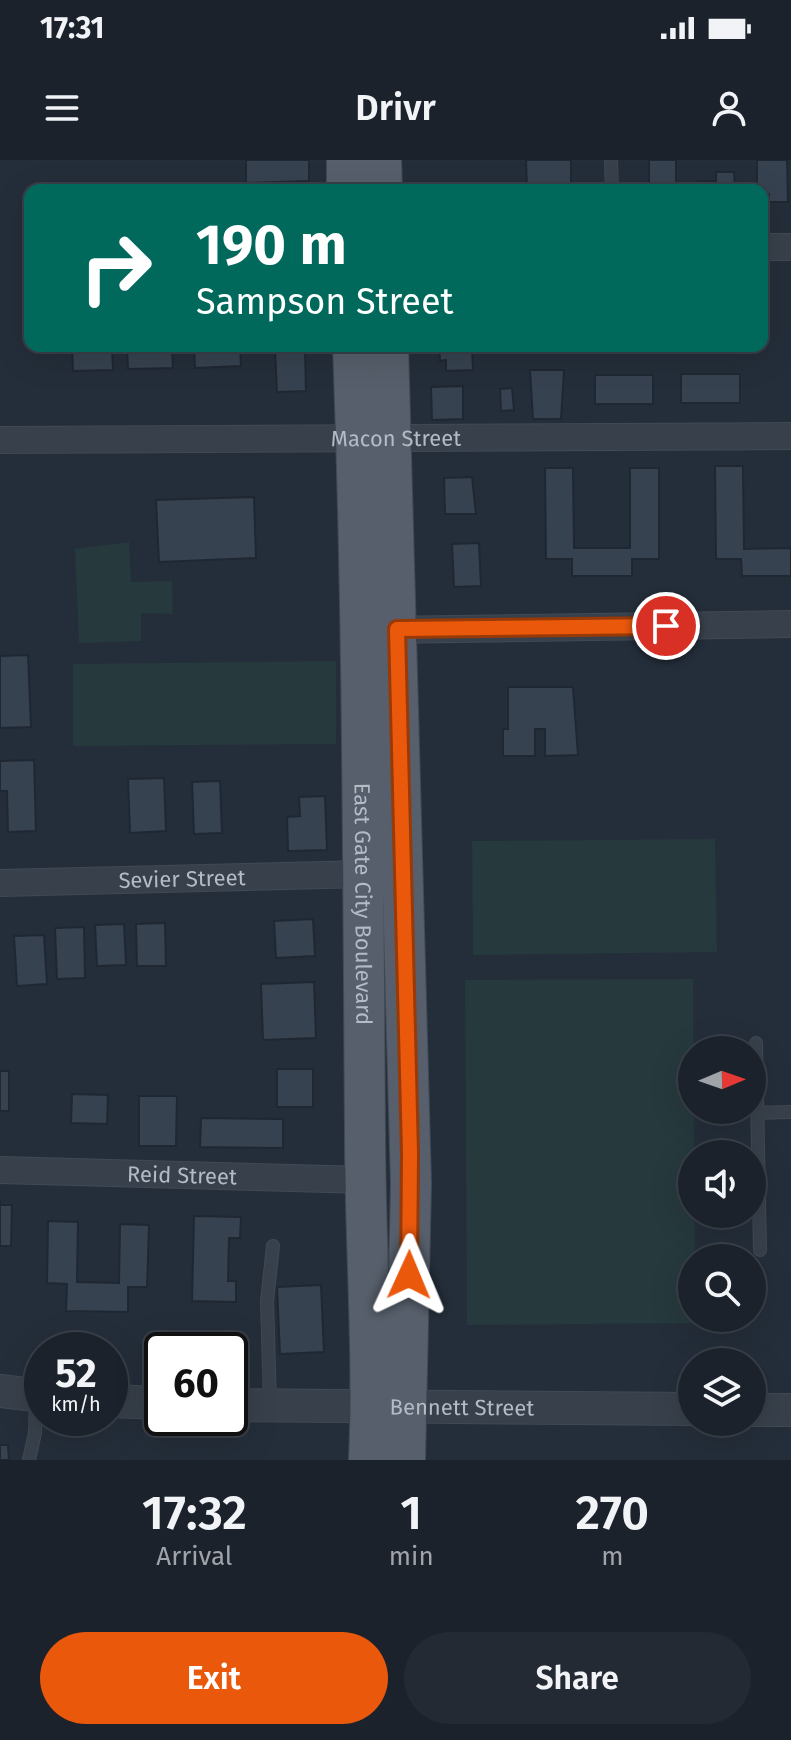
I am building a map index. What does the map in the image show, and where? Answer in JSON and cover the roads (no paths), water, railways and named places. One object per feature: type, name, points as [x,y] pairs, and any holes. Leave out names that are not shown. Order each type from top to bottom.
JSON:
[{"type":"main road","points":[[347,160],[347,184]]},
{"type":"main road","points":[[381,160],[382,184]]},
{"type":"main road","name":"East Gate City Boulevard","points":[[354,352],[374,438]]},
{"type":"main road","name":"East Gate City Boulevard","points":[[369,1460],[389,1408],[411,1184],[380,630],[374,438],[387,352]]},
{"type":"main road","name":"East Gate City Boulevard","points":[[380,630],[365,874],[366,1180],[389,1408],[405,1460]]},
{"type":"street","points":[[768,247],[791,247]]},
{"type":"street","name":"Macon Street","points":[[0,440],[791,436]]},
{"type":"street","points":[[380,630],[791,624]]},
{"type":"street","name":"Sevier Street","points":[[0,883],[365,874]]},
{"type":"street","name":"Reid Street","points":[[0,1170],[366,1180]]},
{"type":"street","points":[[0,1391],[24,1393]]},
{"type":"street","name":"Bennett Street","points":[[248,1405],[678,1409]]},
{"type":"street","points":[[766,1410],[791,1410]]},
{"type":"lane","points":[[611,160],[612,184]]},
{"type":"lane","points":[[766,1113],[791,1112]]},
{"type":"lane","points":[[757,1124],[760,1244]]},
{"type":"lane","points":[[270,1406],[267,1301],[273,1246]]},
{"type":"lane","points":[[29,1460],[34,1436]]}]
